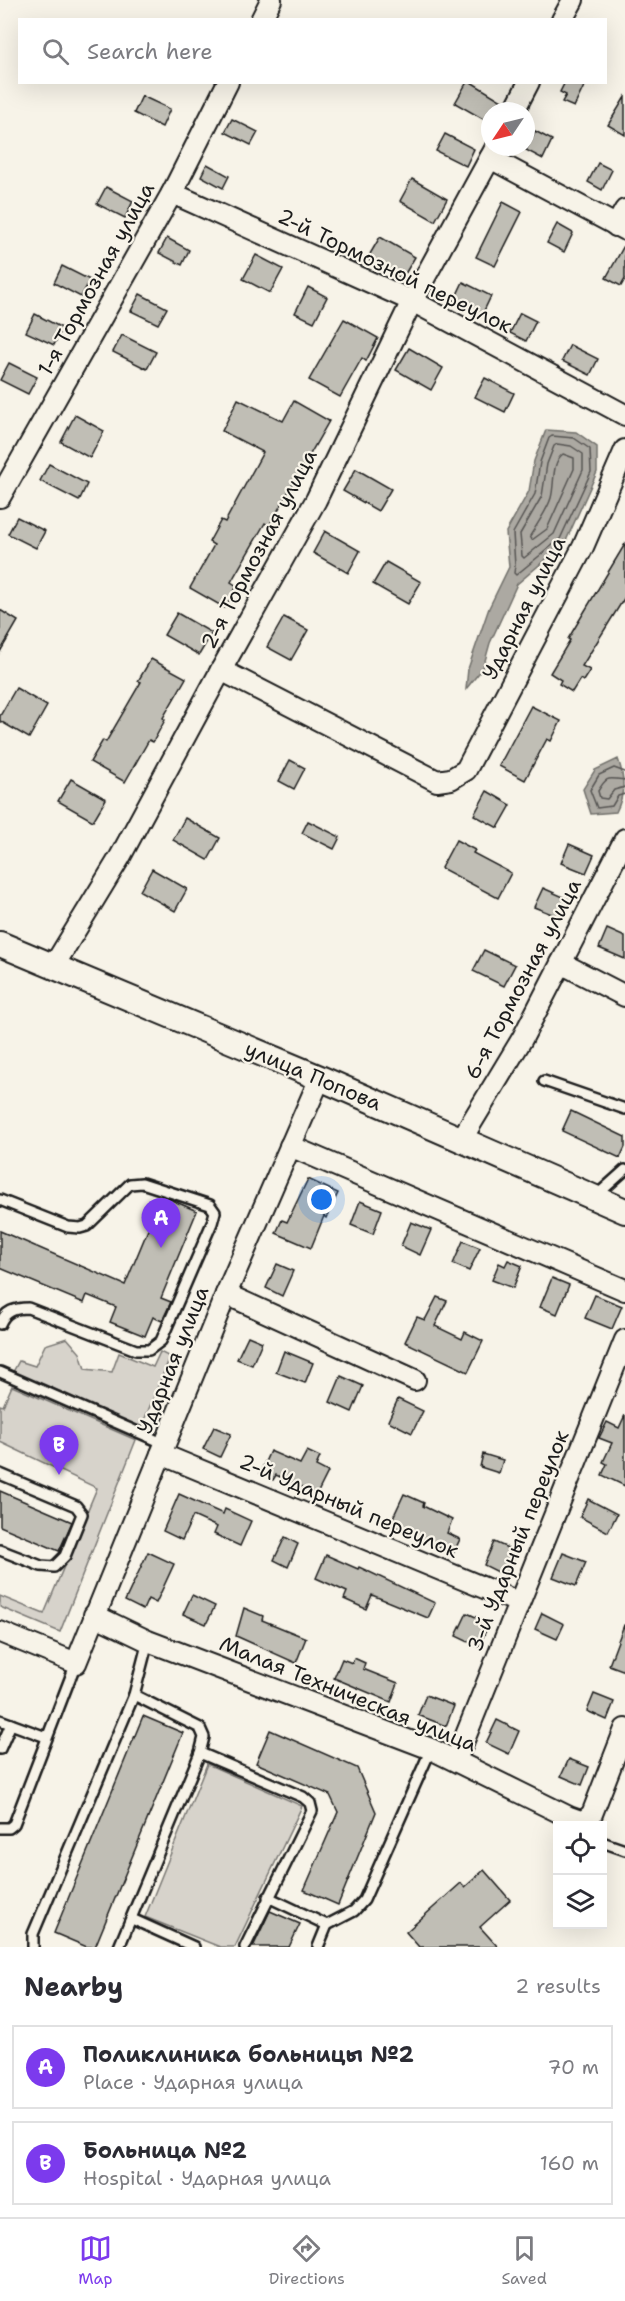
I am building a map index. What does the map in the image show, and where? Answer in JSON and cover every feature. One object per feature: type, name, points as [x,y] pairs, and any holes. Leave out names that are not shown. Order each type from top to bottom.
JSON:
[{"type":"street","points":[[262,18],[271,0]]},
{"type":"street","points":[[563,18],[573,0]]},
{"type":"street","name":"1-я Тормозная улица","points":[[0,497],[172,193],[227,84]]},
{"type":"street","points":[[519,102],[528,84]]},
{"type":"street","name":"2-я Тормозная улица","points":[[53,967],[120,857],[316,500],[412,301],[491,156]]},
{"type":"street","points":[[500,156],[622,222]]},
{"type":"street","name":"2-й Тормозной переулок","points":[[172,193],[412,301],[625,415]]},
{"type":"street","name":"Ударная улица","points":[[221,670],[437,781],[451,779],[466,770],[583,547],[625,450]]},
{"type":"street","name":"6-я Тормозная улица","points":[[461,1140],[522,1039],[625,839]]},
{"type":"street","name":"улица Попова","points":[[0,944],[320,1078],[625,1211]]},
{"type":"street","points":[[561,963],[625,996]]},
{"type":"street","name":"Ударная улица","points":[[76,1663],[226,1294],[320,1078]]},
{"type":"street","points":[[290,1146],[625,1290]]},
{"type":"street","points":[[226,1294],[415,1380]]},
{"type":"street","name":"3-й Ударный переулок","points":[[456,1760],[625,1340]]},
{"type":"street","name":"2-й Ударный переулок","points":[[163,1449],[518,1602]]},
{"type":"street","name":"Малая Техническая улица","points":[[94,1615],[148,1641],[431,1749],[569,1818],[583,1822],[592,1814],[625,1729]]},
{"type":"street","points":[[0,1632],[76,1663]]},
{"type":"lane","points":[[544,1081],[625,1108]]},
{"type":"lane","points":[[594,1198],[625,1170]]},
{"type":"lane","points":[[0,1200],[68,1227],[80,1228],[87,1226],[130,1184],[142,1183],[210,1205],[215,1212],[161,1341],[149,1350],[136,1350],[28,1308],[14,1308],[3,1317],[0,1324]]},
{"type":"lane","points":[[0,1372],[163,1449]]},
{"type":"lane","points":[[0,1474],[76,1506],[82,1514],[65,1556],[54,1567],[41,1566],[0,1550]]},
{"type":"lane","points":[[33,1947],[33,1934],[134,1695],[148,1641]]},
{"type":"lane","points":[[0,1828],[9,1828],[14,1824],[76,1663]]},
{"type":"lane","points":[[119,1947],[200,1754],[204,1737],[200,1728],[134,1695]]},
{"type":"lane","points":[[0,1720],[46,1737]]},
{"type":"lane","points":[[0,1749],[11,1724]]},
{"type":"lane","points":[[318,1947],[327,1925],[354,1911],[364,1900],[431,1749]]},
{"type":"lane","points":[[200,1754],[303,1797],[310,1803],[312,1810],[245,1947]]},
{"type":"lane","points":[[607,1843],[625,1850]]},
{"type":"lane","points":[[268,1897],[327,1925]]},
{"type":"lane","points":[[132,1918],[194,1947]]},
{"type":"shaded area","points":[[67,1338],[80,1353],[85,1369],[112,1372],[119,1353],[153,1367],[160,1352],[170,1357],[141,1428],[13,1372],[19,1361],[35,1366],[45,1345]]},
{"type":"shaded area","points":[[12,1386],[136,1440],[60,1632],[0,1607],[0,1596],[44,1614],[97,1488],[0,1442],[0,1405],[3,1406]]},
{"type":"shaded area","points":[[207,1764],[302,1806],[235,1947],[220,1947],[145,1917]]},
{"type":"water","points":[[546,430],[576,432],[597,447],[597,472],[565,543],[517,584],[490,643],[483,668],[466,689],[468,669],[489,608],[509,567],[506,532],[529,491],[534,461]]},
{"type":"water","points":[[618,759],[623,786],[616,812],[591,814],[583,789],[595,770]]},
{"type":"building","points":[[466,84],[474,84],[502,101],[481,102],[481,118],[455,103]]},
{"type":"building","points":[[564,84],[585,84],[574,107],[562,102],[566,95],[560,92]]},
{"type":"building","points":[[142,96],[170,109],[162,127],[134,113]]},
{"type":"building","points":[[625,97],[625,135],[608,125]]},
{"type":"building","points":[[232,119],[258,132],[251,145],[225,132]]},
{"type":"building","points":[[535,131],[552,140],[543,159],[535,155]]},
{"type":"building","points":[[445,134],[474,149],[466,166],[436,151]]},
{"type":"building","points":[[598,163],[612,170],[602,190],[588,182]]},
{"type":"building","points":[[207,164],[229,176],[223,188],[201,176]]},
{"type":"building","points":[[412,179],[447,199],[435,221],[400,201]]},
{"type":"building","points":[[106,187],[133,201],[125,218],[97,204]]},
{"type":"building","points":[[503,202],[522,212],[495,266],[476,257]]},
{"type":"building","points":[[557,224],[573,233],[564,252],[547,243]]},
{"type":"building","points":[[380,237],[415,257],[402,279],[367,259]]},
{"type":"building","points":[[167,238],[189,250],[182,265],[159,253]]},
{"type":"building","points":[[625,244],[625,279],[621,286],[606,278]]},
{"type":"building","points":[[256,255],[283,269],[270,293],[243,279]]},
{"type":"building","points":[[62,266],[90,280],[81,297],[54,283]]},
{"type":"building","points":[[463,282],[491,296],[481,317],[453,303]]},
{"type":"building","points":[[308,287],[327,297],[314,322],[295,313]]},
{"type":"building","points":[[140,294],[167,308],[158,324],[131,311]]},
{"type":"building","points":[[520,313],[536,321],[526,341],[510,333]]},
{"type":"building","points":[[35,314],[62,328],[54,345],[26,332]]},
{"type":"building","points":[[344,319],[378,338],[366,361],[362,358],[340,397],[309,380]]},
{"type":"building","points":[[122,335],[156,352],[147,369],[113,352]]},
{"type":"building","points":[[570,345],[598,359],[590,375],[562,361]]},
{"type":"building","points":[[409,348],[443,368],[431,390],[396,370]]},
{"type":"building","points":[[9,363],[37,377],[28,394],[0,380]]},
{"type":"building","points":[[485,378],[514,393],[505,412],[475,397]]},
{"type":"building","points":[[238,399],[283,421],[294,401],[329,421],[269,526],[265,523],[231,582],[237,586],[225,608],[190,588],[214,545],[209,542],[221,520],[225,522],[263,452],[222,431]]},
{"type":"building","points":[[75,415],[104,431],[90,458],[61,442]]},
{"type":"building","points":[[49,464],[87,484],[79,501],[40,481]]},
{"type":"building","points":[[356,469],[391,489],[378,511],[343,491]]},
{"type":"building","points":[[17,517],[45,531],[36,548],[8,534]]},
{"type":"building","points":[[325,531],[360,551],[348,573],[313,553]]},
{"type":"building","points":[[625,544],[625,597],[582,666],[590,670],[583,681],[580,679],[572,692],[559,684],[561,680],[550,673]]},
{"type":"building","points":[[386,562],[421,582],[408,604],[373,584]]},
{"type":"building","points":[[0,610],[18,621],[0,652]]},
{"type":"building","points":[[177,613],[212,633],[199,655],[164,635]]},
{"type":"building","points":[[284,617],[308,630],[291,660],[267,647]]},
{"type":"building","points":[[151,659],[186,678],[163,718],[165,720],[153,742],[149,740],[125,782],[90,762],[103,740],[106,742],[141,682],[138,681]]},
{"type":"building","points":[[16,688],[47,706],[29,738],[0,721],[0,716]]},
{"type":"building","points":[[531,706],[561,721],[551,741],[547,739],[525,780],[499,766]]},
{"type":"building","points":[[290,760],[305,768],[294,789],[279,781]]},
{"type":"building","points":[[71,779],[106,799],[93,821],[58,801]]},
{"type":"building","points":[[487,791],[511,805],[498,828],[474,815]]},
{"type":"building","points":[[185,818],[220,838],[208,860],[173,840]]},
{"type":"building","points":[[308,821],[340,837],[334,849],[302,833]]},
{"type":"building","points":[[456,840],[475,850],[473,853],[511,873],[498,898],[441,868]]},
{"type":"building","points":[[569,844],[594,855],[586,873],[561,863]]},
{"type":"building","points":[[152,869],[187,889],[175,911],[140,891]]},
{"type":"building","points":[[543,888],[568,899],[559,917],[534,907]]},
{"type":"building","points":[[607,929],[625,937],[625,959],[599,948]]},
{"type":"building","points":[[484,950],[515,965],[504,986],[473,971]]},
{"type":"building","points":[[571,1111],[625,1137],[625,1147],[620,1158],[562,1131]]},
{"type":"building","points":[[308,1179],[338,1193],[326,1218],[324,1216],[311,1248],[276,1233],[282,1220],[287,1222]]},
{"type":"building","points":[[162,1196],[197,1211],[161,1298],[171,1302],[162,1321],[153,1317],[145,1336],[110,1322],[116,1307],[87,1295],[84,1303],[0,1268],[0,1231],[125,1285]]},
{"type":"building","points":[[360,1201],[382,1210],[373,1234],[351,1225]]},
{"type":"building","points":[[411,1222],[431,1230],[420,1255],[401,1246]]},
{"type":"building","points":[[463,1241],[480,1248],[469,1271],[453,1264]]},
{"type":"building","points":[[508,1260],[522,1266],[513,1288],[492,1280],[499,1263],[505,1266]]},
{"type":"building","points":[[277,1264],[293,1271],[282,1296],[266,1288]]},
{"type":"building","points":[[552,1278],[569,1285],[557,1314],[540,1307]]},
{"type":"building","points":[[595,1295],[622,1306],[612,1329],[585,1318]]},
{"type":"building","points":[[437,1297],[447,1301],[435,1326],[462,1339],[465,1332],[483,1341],[468,1372],[405,1342],[417,1317],[425,1320]]},
{"type":"building","points":[[248,1336],[262,1342],[252,1365],[237,1359]]},
{"type":"building","points":[[284,1351],[313,1363],[305,1383],[276,1372]]},
{"type":"building","points":[[341,1376],[363,1386],[352,1412],[330,1402]]},
{"type":"building","points":[[398,1399],[423,1411],[412,1433],[388,1421]]},
{"type":"building","points":[[625,1415],[625,1486],[602,1475],[607,1464],[603,1462],[612,1443],[599,1438],[607,1422],[619,1428]]},
{"type":"building","points":[[214,1427],[231,1434],[220,1457],[203,1449]]},
{"type":"building","points":[[270,1451],[300,1464],[307,1451],[320,1457],[316,1466],[328,1472],[317,1494],[276,1475],[273,1480],[260,1473]]},
{"type":"building","points":[[483,1454],[503,1460],[499,1473],[480,1467]]},
{"type":"building","points":[[0,1491],[72,1522],[59,1551],[0,1526]]},
{"type":"building","points":[[179,1494],[223,1514],[225,1509],[251,1521],[240,1546],[214,1534],[217,1527],[193,1516],[182,1540],[163,1531]]},
{"type":"building","points":[[404,1494],[452,1520],[447,1533],[460,1539],[453,1554],[390,1524]]},
{"type":"building","points":[[588,1499],[617,1514],[608,1532],[580,1517]]},
{"type":"building","points":[[285,1537],[298,1544],[288,1567],[274,1560]]},
{"type":"building","points":[[494,1542],[517,1552],[506,1576],[484,1565]]},
{"type":"building","points":[[148,1552],[174,1564],[156,1603],[148,1599],[143,1610],[125,1601]]},
{"type":"building","points":[[563,1553],[586,1562],[576,1586],[553,1577]]},
{"type":"building","points":[[326,1555],[358,1569],[359,1567],[435,1603],[428,1618],[372,1595],[366,1609],[344,1599],[347,1592],[316,1578]]},
{"type":"building","points":[[192,1595],[215,1606],[206,1624],[183,1614]]},
{"type":"building","points":[[244,1608],[263,1616],[262,1620],[306,1638],[296,1663],[236,1636]]},
{"type":"building","points":[[467,1613],[489,1623],[479,1647],[456,1636]]},
{"type":"building","points":[[542,1613],[564,1624],[557,1639],[535,1629]]},
{"type":"building","points":[[625,1625],[625,1671],[609,1665]]},
{"type":"building","points":[[354,1658],[365,1663],[363,1669],[398,1683],[391,1702],[334,1678],[342,1659],[352,1663]]},
{"type":"building","points":[[594,1694],[614,1702],[607,1720],[587,1711]]},
{"type":"building","points":[[426,1695],[454,1706],[446,1726],[418,1715]]},
{"type":"building","points":[[143,1716],[183,1733],[95,1947],[87,1947],[54,1933]]},
{"type":"building","points":[[497,1720],[519,1731],[509,1754],[486,1743]]},
{"type":"building","points":[[270,1730],[357,1768],[376,1812],[338,1905],[304,1890],[338,1812],[330,1795],[256,1763]]},
{"type":"building","points":[[569,1759],[589,1767],[582,1785],[561,1776]]},
{"type":"building","points":[[484,1870],[510,1900],[480,1927],[498,1947],[419,1947],[406,1932],[461,1883],[465,1887]]},
{"type":"building","points":[[270,1911],[300,1924],[289,1947],[253,1947]]},
{"type":"place","name":"Поликлиника больницы №2","points":[[161,1248]]},
{"type":"place","name":"Больница №2","points":[[59,1475]]}]
